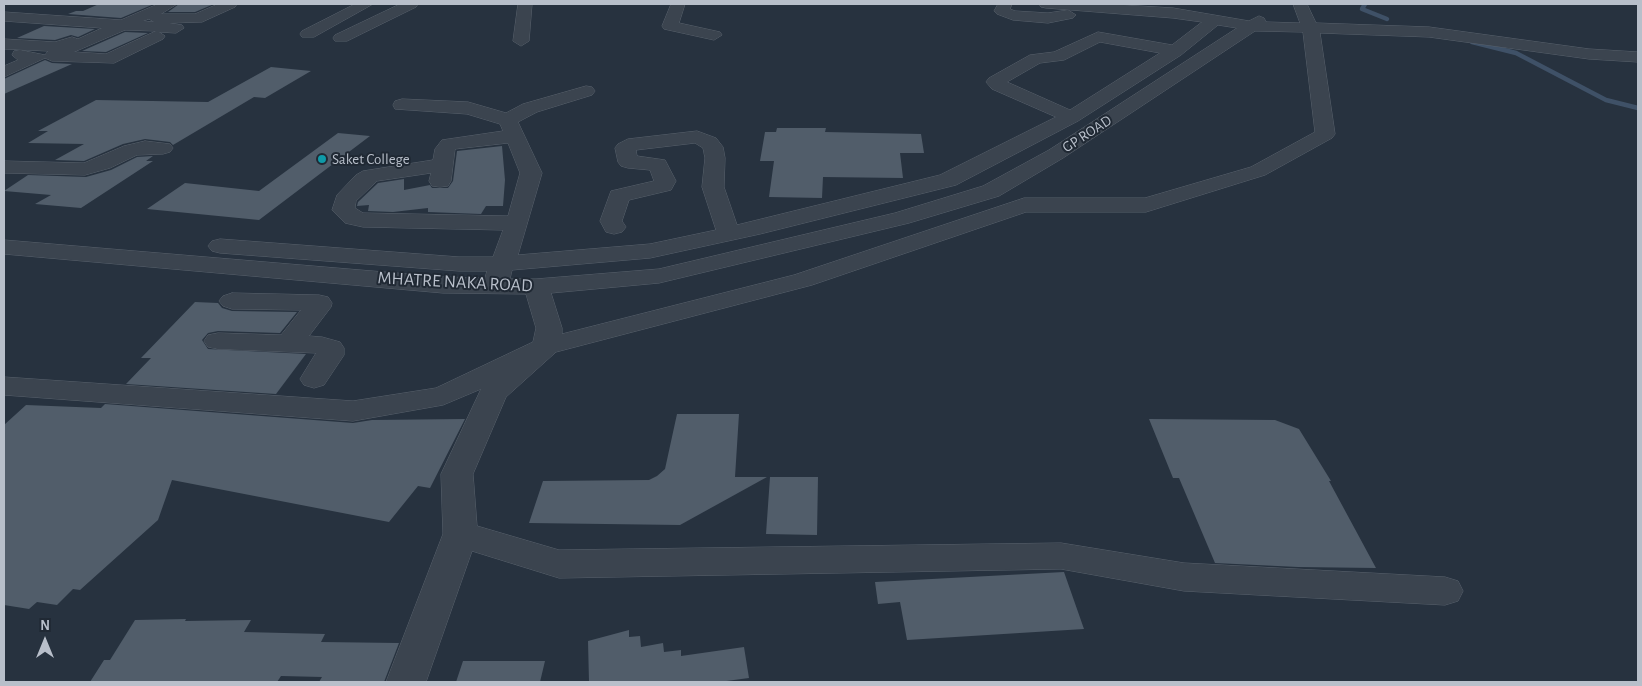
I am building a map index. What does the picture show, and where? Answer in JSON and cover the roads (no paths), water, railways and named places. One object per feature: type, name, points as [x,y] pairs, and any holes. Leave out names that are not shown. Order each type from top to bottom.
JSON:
[{"type":"street","points":[[157,36],[108,59],[52,56],[83,42],[112,24],[142,10],[170,4]]},
{"type":"street","points":[[142,10],[197,19],[230,4]]},
{"type":"street","points":[[308,34],[366,4]]},
{"type":"street","points":[[341,38],[411,4]]},
{"type":"street","points":[[521,41],[525,4]]},
{"type":"street","points":[[678,4],[670,26],[714,35]]},
{"type":"street","points":[[1005,4],[1002,10],[1006,13],[1048,18],[1068,16],[1072,6]]},
{"type":"street","points":[[1046,4],[1173,13],[1216,19],[1228,24],[1255,23],[1429,32],[1613,56],[1638,57]]},
{"type":"street","points":[[4,386],[353,411],[443,396],[546,346],[804,280],[1024,205],[1146,205],[1258,171],[1325,134],[1316,78],[1314,39],[1300,4]]},
{"type":"street","points":[[4,43],[41,23],[83,15],[112,24],[176,28]]},
{"type":"street","points":[[4,16],[41,23],[100,28],[60,47],[4,43]]},
{"type":"street","name":"GP ROAD","points":[[874,200],[948,180],[1071,117],[1175,51],[1216,19]]},
{"type":"street","name":"GP ROAD","points":[[901,218],[991,191],[1056,154],[1255,23]]},
{"type":"street","points":[[1308,26],[1422,26],[1598,46],[1638,48]]},
{"type":"street","points":[[1071,117],[998,86],[995,82],[1036,59],[1058,56],[1098,36],[1175,51]]},
{"type":"street","points":[[83,42],[115,43]]},
{"type":"street","points":[[1598,46],[1613,56]]},
{"type":"street","points":[[4,54],[38,57],[4,72]]},
{"type":"street","points":[[517,223],[363,220],[353,218],[344,210],[345,200],[364,180],[371,176],[441,173],[445,149],[448,144],[512,128],[530,108],[586,91]]},
{"type":"street","points":[[402,105],[468,108],[512,128],[531,173],[517,223],[498,275]]},
{"type":"street","points":[[614,227],[611,222],[619,196],[664,185],[666,181],[658,164],[628,162],[625,148],[635,144],[697,137],[709,142],[713,147],[715,158],[712,187],[729,234]]},
{"type":"street","points":[[6,169],[85,168],[103,164],[131,150],[144,147],[163,148]]},
{"type":"street","points":[[991,191],[1024,205]]},
{"type":"street","points":[[874,200],[901,218]]},
{"type":"street","name":"MHATRE NAKA ROAD","points":[[4,247],[443,285],[650,251],[874,200]]},
{"type":"street","name":"MHATRE NAKA ROAD","points":[[4,233],[86,237],[450,263],[536,287],[658,276],[778,249],[901,218]]},
{"type":"street","points":[[760,227],[778,249]]},
{"type":"street","points":[[65,251],[86,237]]},
{"type":"street","points":[[293,302],[317,274]]},
{"type":"street","points":[[406,682],[460,534],[457,474],[493,393],[546,346],[549,328],[536,287]]},
{"type":"street","points":[[232,300],[314,302],[320,305],[288,344]]},
{"type":"street","points":[[218,341],[322,345],[330,348],[330,355],[314,379]]},
{"type":"street","points":[[460,534],[559,564],[1061,556],[1184,576],[1445,591]]},
{"type":"waterway","points":[[1365,4],[1362,9],[1387,19]]},
{"type":"waterway","points":[[1472,42],[1516,53],[1606,100],[1638,108]]},
{"type":"place","name":"Saket College","points":[[322,159]]}]
